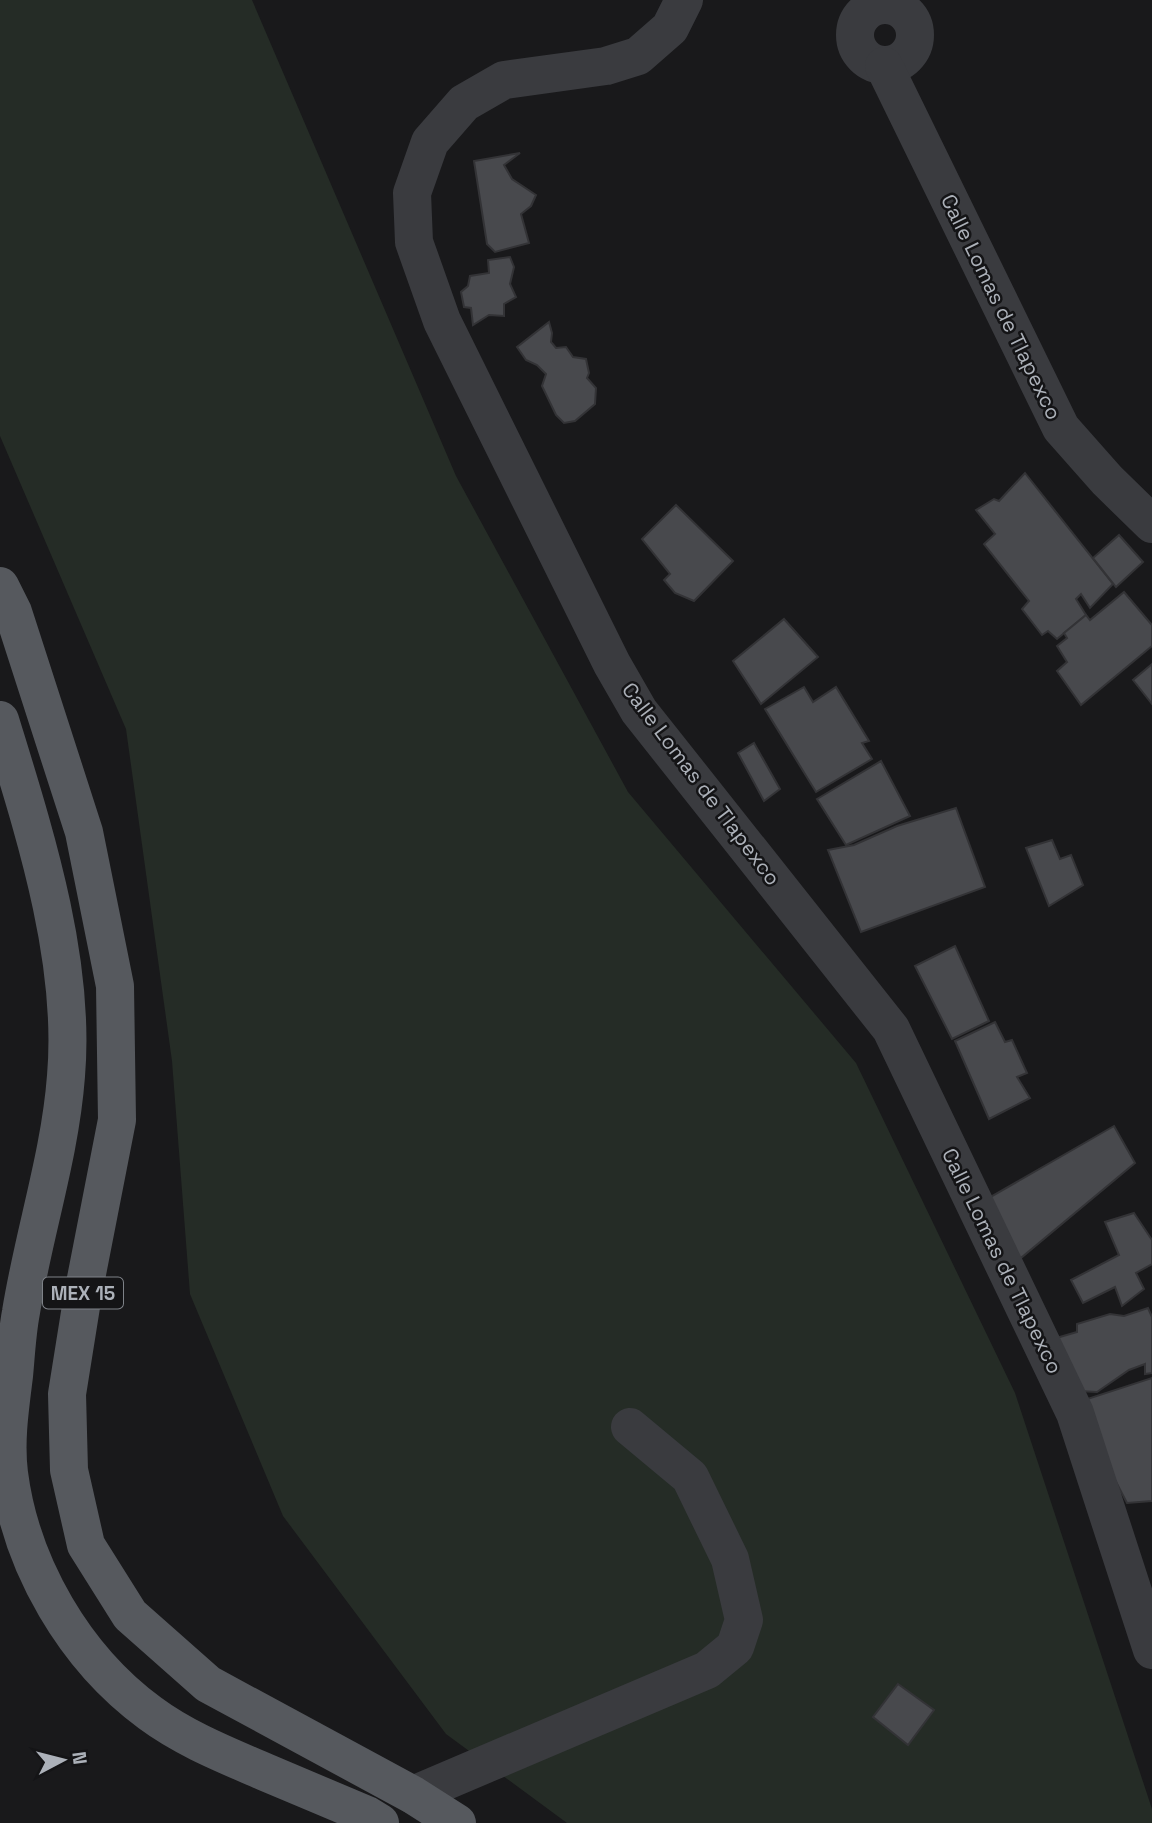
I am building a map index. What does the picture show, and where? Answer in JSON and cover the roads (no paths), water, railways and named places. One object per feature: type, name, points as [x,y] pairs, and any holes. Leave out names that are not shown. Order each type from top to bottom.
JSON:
[{"type":"main road","name":"MEX 15","points":[[0,586],[13,612],[84,832],[115,986],[117,1120],[66,1394],[69,1470],[86,1545],[130,1615],[208,1685],[413,1795],[457,1823]]},
{"type":"main road","name":"MEX 15","points":[[0,720],[30,818],[47,890],[67,1014],[67,1074],[59,1138],[30,1257],[20,1317],[7,1364],[9,1471],[18,1523],[39,1576],[64,1623],[107,1675],[150,1713],[215,1752],[380,1823]]},
{"type":"street","name":"Calle Lomas de Tlapexco","points":[[684,0],[670,28],[638,55],[606,66],[504,80],[464,103],[430,142],[412,193],[414,242],[442,321],[612,664],[639,711],[891,1029],[1074,1413],[1152,1650]]},
{"type":"street","name":"Calle Lomas de Tlapexco","points":[[884,66],[904,60],[916,42],[914,21],[898,6],[877,4],[864,8],[854,31],[856,45],[864,57],[884,66],[1060,428],[1152,524]]},
{"type":"street","points":[[413,1795],[707,1671],[735,1647],[744,1620],[730,1559],[690,1477],[630,1427]]}]
